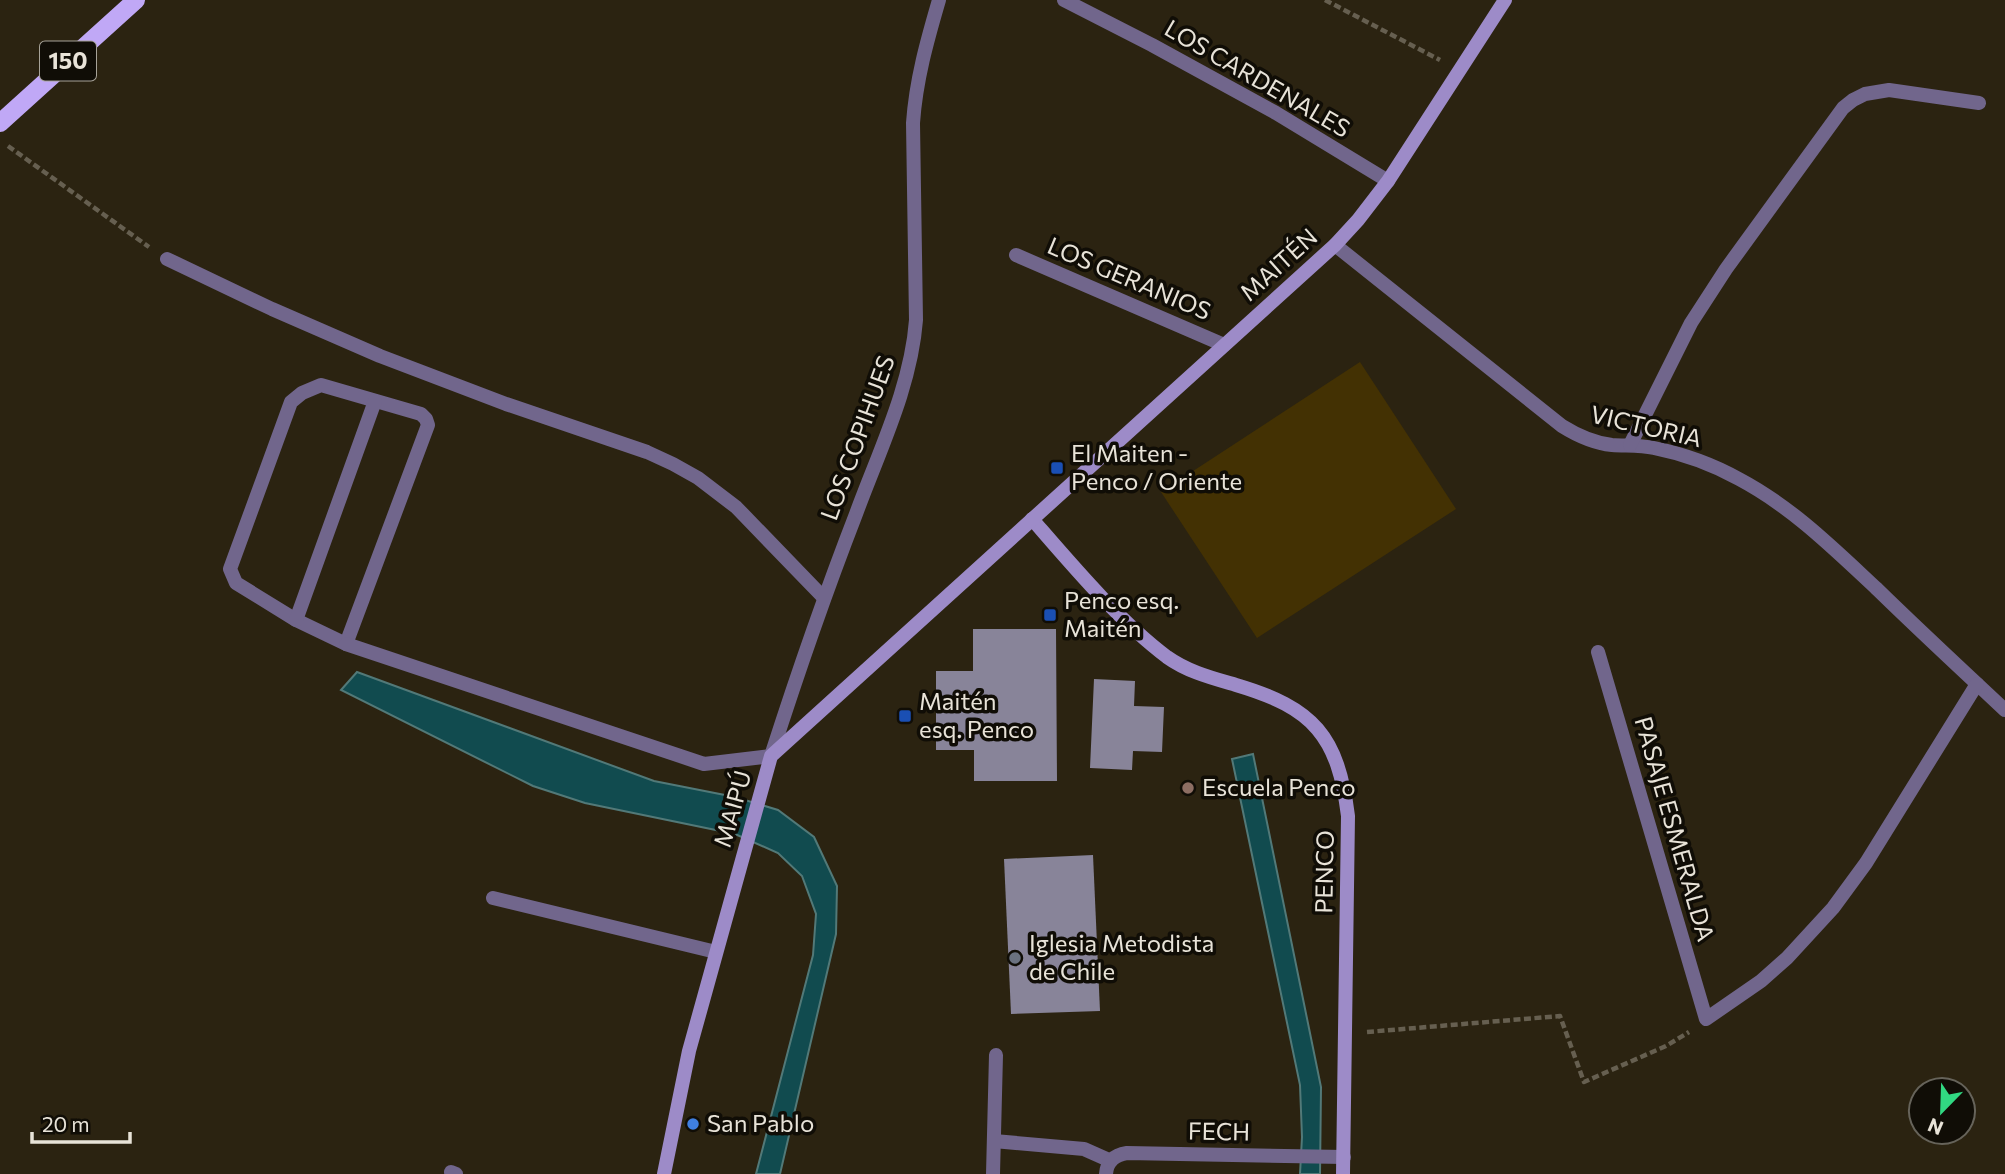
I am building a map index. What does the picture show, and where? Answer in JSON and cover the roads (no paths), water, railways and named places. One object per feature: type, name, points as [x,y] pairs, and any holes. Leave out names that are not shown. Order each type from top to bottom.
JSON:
[{"type":"main road","name":"150","points":[[0,123],[135,0]]},
{"type":"main road","name":"MAITÉN","points":[[1032,519],[1335,245],[1358,220],[1388,181],[1505,0]]},
{"type":"main road","name":"MAIPÚ","points":[[664,1174],[686,1062],[771,756],[1032,519]]},
{"type":"main road","name":"PENCO","points":[[1032,519],[1122,616],[1168,657],[1187,669],[1283,702],[1310,720],[1329,744],[1342,776],[1348,816],[1343,1174]]},
{"type":"street","name":"LOS COPIHUES","points":[[771,756],[824,598],[900,396],[914,345],[915,90],[939,0]]},
{"type":"street","name":"LOS CARDENALES","points":[[1064,0],[1276,113],[1388,181]]},
{"type":"street","points":[[1630,445],[1668,366],[1698,313],[1726,269],[1843,108],[1865,94],[1889,90],[1979,103]]},
{"type":"street","name":"VICTORIA","points":[[1335,245],[1577,436],[1594,442],[1652,448],[1693,458],[1740,479],[1767,495],[1830,545],[2005,710]]},
{"type":"street","name":"LOS GERANIOS","points":[[1016,255],[1224,345]]},
{"type":"street","points":[[167,259],[380,356],[506,404],[647,452],[673,464],[698,478],[736,507],[824,598]]},
{"type":"street","points":[[346,644],[428,425],[421,414],[321,385],[302,393],[291,402],[230,569],[236,583],[296,620],[346,644],[704,764],[771,756]]},
{"type":"street","points":[[296,620],[375,401]]},
{"type":"street","name":"PASAJE ESMERALDA","points":[[1598,652],[1706,1019],[1761,981],[1787,958],[1833,908],[1866,863],[1977,684]]},
{"type":"street","points":[[493,898],[716,952]]},
{"type":"street","points":[[993,1174],[996,1055]]},
{"type":"street","points":[[994,1141],[1084,1149],[1108,1167]]},
{"type":"street","name":"FECH","points":[[1108,1167],[1118,1155],[1127,1153],[1344,1157]]},
{"type":"water","points":[[357,672],[654,781],[735,797],[778,810],[814,837],[837,886],[836,934],[780,1174],[756,1174],[813,955],[816,914],[802,876],[778,853],[735,834],[585,803],[533,786],[341,690]]},
{"type":"water","points":[[1253,754],[1321,1087],[1320,1174],[1300,1174],[1300,1085],[1232,759]]},
{"type":"place","name":"El Maiten - Penco / Oriente","points":[[1057,468]]},
{"type":"place","name":"Penco esq. Maitén","points":[[1050,615]]},
{"type":"place","name":"Maitén esq. Penco","points":[[905,716]]},
{"type":"place","name":"Escuela Penco","points":[[1188,788]]},
{"type":"place","name":"Iglesia Metodista de Chile","points":[[1015,958]]},
{"type":"place","name":"San Pablo","points":[[693,1124]]}]
